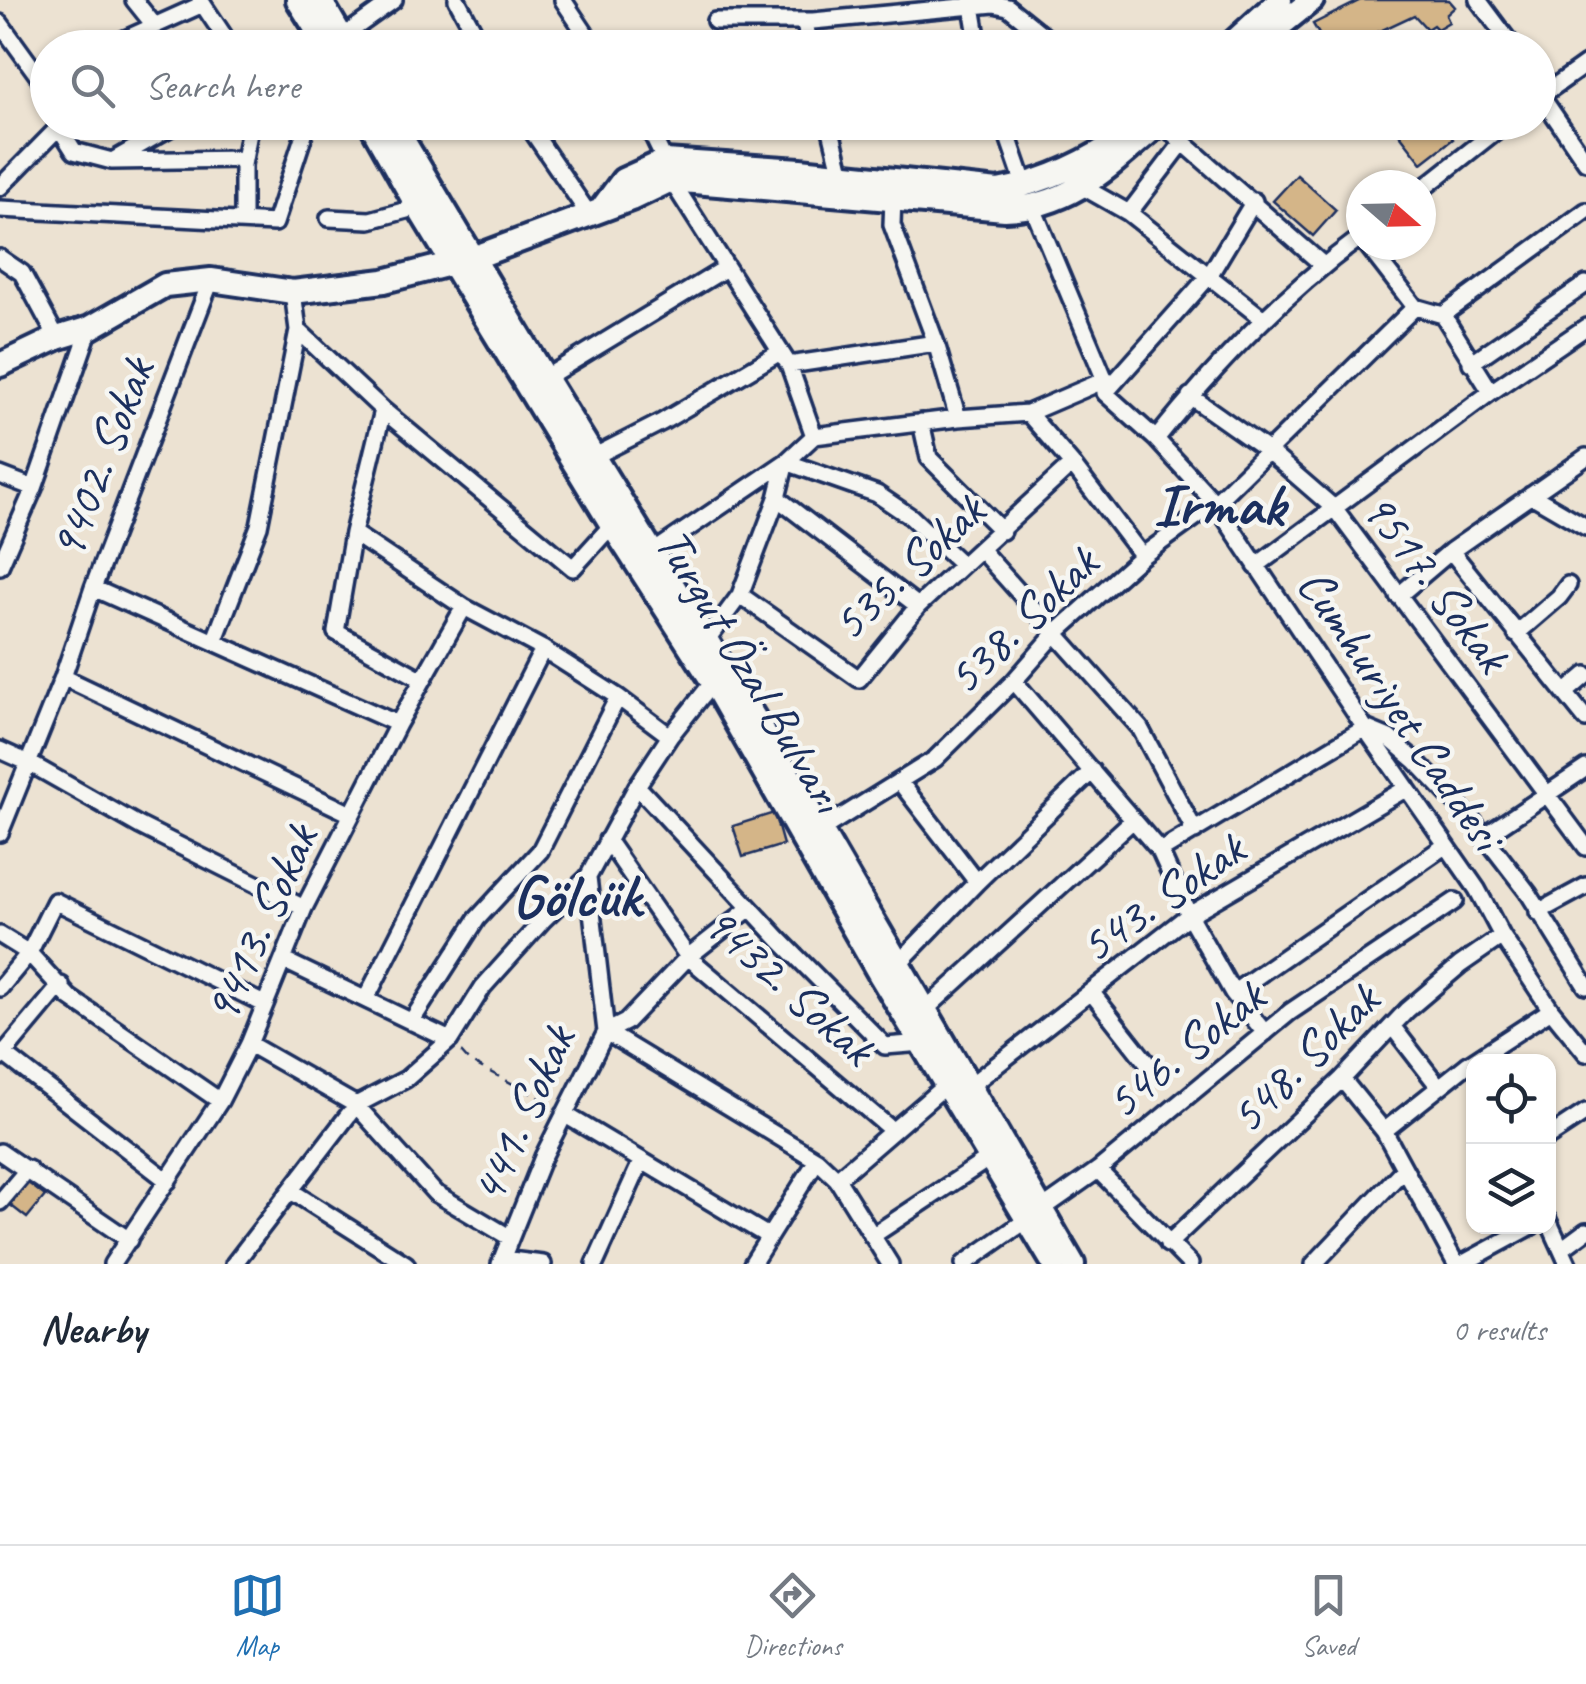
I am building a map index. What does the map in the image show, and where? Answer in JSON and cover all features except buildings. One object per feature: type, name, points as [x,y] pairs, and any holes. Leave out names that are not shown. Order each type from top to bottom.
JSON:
[{"type":"street","points":[[134,0],[154,25]]},
{"type":"street","points":[[298,0],[325,30]]},
{"type":"street","points":[[320,0],[332,30]]},
{"type":"street","points":[[356,30],[394,0]]},
{"type":"street","points":[[456,0],[473,30]]},
{"type":"street","points":[[562,0],[583,30]]},
{"type":"street","points":[[1247,30],[1280,0]]},
{"type":"street","points":[[1274,30],[1312,0]]},
{"type":"street","points":[[1478,0],[1500,30]]},
{"type":"street","points":[[143,30],[202,2],[220,30]]},
{"type":"street","points":[[972,3],[976,30]]},
{"type":"street","points":[[715,21],[804,20],[972,3],[1008,7],[1037,30]]},
{"type":"street","points":[[804,20],[806,30]]},
{"type":"street","points":[[0,23],[30,58]]},
{"type":"street","points":[[1556,83],[1586,64]]},
{"type":"street","points":[[1556,118],[1586,162]]},
{"type":"street","points":[[0,187],[44,140]]},
{"type":"street","points":[[67,140],[74,151],[112,161],[244,159]]},
{"type":"street","points":[[112,161],[149,140]]},
{"type":"street","points":[[243,220],[248,140]]},
{"type":"street","points":[[0,209],[275,222],[302,140]]},
{"type":"street","name":"Turgut Özal Bulvarı","points":[[380,140],[418,207],[464,260],[544,378],[771,745],[925,1010],[988,1159],[1073,1264]]},
{"type":"street","name":"Turgut Özal Bulvarı","points":[[401,140],[612,525],[714,682],[922,1043],[959,1084],[1035,1216],[1054,1264]]},
{"type":"street","points":[[540,140],[595,210]]},
{"type":"street","points":[[654,140],[668,171],[785,359],[814,436]]},
{"type":"street","points":[[834,140],[842,174]]},
{"type":"street","name":"Cumhuriyet Caddesi","points":[[1009,140],[1105,386],[1215,502],[1364,728],[1477,889],[1502,936],[1551,1010],[1586,1053]]},
{"type":"street","points":[[668,171],[1005,209],[1119,140]]},
{"type":"street","points":[[0,365],[57,338],[90,328],[165,284],[211,280],[293,292],[384,281],[464,260],[595,210],[623,180],[668,171],[842,174],[998,190],[1029,197],[1083,187],[1140,140]]},
{"type":"street","points":[[1181,140],[1323,265]]},
{"type":"street","points":[[1436,178],[1484,140]]},
{"type":"street","points":[[1129,213],[1183,142]]},
{"type":"street","points":[[1083,187],[1129,213],[1262,318]]},
{"type":"street","points":[[893,198],[892,225],[936,343],[958,418]]},
{"type":"street","points":[[652,553],[786,462],[814,436],[1028,413],[1105,386],[1208,276],[1254,201]]},
{"type":"street","points":[[330,218],[370,220],[418,207]]},
{"type":"street","points":[[1442,316],[1586,211]]},
{"type":"street","points":[[1156,439],[1262,318],[1346,248]]},
{"type":"street","points":[[0,258],[22,274],[57,338]]},
{"type":"street","points":[[1380,260],[1416,307],[1442,316],[1492,392]]},
{"type":"street","points":[[544,378],[726,268]]},
{"type":"street","name":"9402. Sokak","points":[[0,833],[63,677],[92,588],[211,280]]},
{"type":"street","points":[[1471,363],[1586,284]]},
{"type":"street","points":[[214,642],[259,526],[298,330],[293,292]]},
{"type":"street","name":"538. Sokak","points":[[819,831],[935,758],[1014,682],[1056,633],[1142,556],[1215,502],[1416,307]]},
{"type":"street","points":[[1256,566],[1586,327]]},
{"type":"street","points":[[0,566],[6,535],[34,488],[90,328]]},
{"type":"street","points":[[298,330],[383,410],[573,568],[612,525]]},
{"type":"street","points":[[593,457],[785,359],[936,343]]},
{"type":"street","name":"9517. Sokak","points":[[1190,396],[1268,450],[1335,509],[1586,848]]},
{"type":"street","points":[[383,410],[352,533],[336,632],[423,680]]},
{"type":"street","points":[[1028,413],[1142,556]]},
{"type":"street","points":[[920,422],[930,458],[1002,530]]},
{"type":"street","points":[[1398,596],[1450,551],[1586,457]]},
{"type":"street","points":[[706,641],[740,594],[777,498],[786,462]]},
{"type":"street","points":[[786,462],[877,494],[910,517],[961,564]]},
{"type":"street","name":"535. Sokak","points":[[740,594],[859,679],[918,606],[1072,464]]},
{"type":"street","points":[[0,476],[34,488]]},
{"type":"street","points":[[1531,495],[1586,526]]},
{"type":"street","points":[[777,498],[918,606]]},
{"type":"street","points":[[352,533],[464,607],[542,649],[618,697],[670,736]]},
{"type":"street","points":[[982,550],[1140,728],[1194,831]]},
{"type":"street","points":[[1450,551],[1586,719]]},
{"type":"street","points":[[1516,634],[1568,585]]},
{"type":"street","points":[[92,588],[398,724]]},
{"type":"street","name":"9413. Sokak","points":[[120,1261],[129,1240],[220,1101],[249,1044],[304,908],[398,724],[464,607]]},
{"type":"street","points":[[366,999],[542,649]]},
{"type":"street","points":[[1565,693],[1586,675]]},
{"type":"street","points":[[63,677],[352,814]]},
{"type":"street","points":[[234,1264],[356,1105],[406,1079],[450,1040],[483,987],[588,877],[637,786],[670,736],[714,682]]},
{"type":"street","points":[[1014,682],[1160,851],[1189,915],[1233,993],[1265,1033]]},
{"type":"street","points":[[411,1022],[477,919],[540,851],[618,697]]},
{"type":"street","points":[[1160,851],[1364,728],[1389,738],[1472,820],[1530,894],[1586,986]]},
{"type":"street","points":[[0,750],[304,908]]},
{"type":"street","points":[[1483,837],[1586,768]]},
{"type":"street","points":[[898,964],[1092,772]]},
{"type":"street","points":[[900,782],[977,882]]},
{"type":"street","points":[[637,786],[885,1046],[922,1043]]},
{"type":"street","name":"543. Sokak","points":[[837,1178],[893,1131],[1092,992],[1189,915],[1407,788]]},
{"type":"street","points":[[925,1010],[1132,820]]},
{"type":"street","name":"9432. Sokak","points":[[607,840],[688,957],[893,1131]]},
{"type":"street","points":[[1233,993],[1446,845]]},
{"type":"street","name":"441. Sokak","points":[[501,1261],[564,1114],[606,1032],[588,877]]},
{"type":"street","points":[[1538,912],[1586,886]]},
{"type":"street","points":[[0,988],[28,953],[55,901],[264,1004]]},
{"type":"street","name":"546. Sokak","points":[[966,1263],[1098,1170],[1290,1012],[1456,901]]},
{"type":"street","points":[[606,1032],[626,1022],[688,957],[750,908]]},
{"type":"street","points":[[0,935],[28,953],[69,997],[220,1101]]},
{"type":"street","name":"548. Sokak","points":[[1168,1244],[1342,1079],[1392,1026],[1460,965],[1502,936]]},
{"type":"street","points":[[283,960],[450,1040]]},
{"type":"street","points":[[61,985],[2,1056],[168,1181]]},
{"type":"street","points":[[1092,992],[1151,1068]]},
{"type":"street","points":[[1493,1054],[1551,1010]]},
{"type":"street","points":[[1392,1026],[1440,1087]]},
{"type":"street","points":[[606,1032],[818,1160],[837,1178],[890,1264]]},
{"type":"street","points":[[249,1044],[356,1105],[435,1194],[509,1237]]},
{"type":"street","points":[[1384,1131],[1440,1087],[1466,1073]]},
{"type":"street","points":[[1342,1079],[1384,1131],[1459,1264],[1517,1234]]},
{"type":"street","points":[[1556,1132],[1586,1112]]},
{"type":"street","points":[[564,1114],[768,1236]]},
{"type":"street","points":[[0,1152],[129,1240]]},
{"type":"street","points":[[872,1236],[988,1159]]},
{"type":"street","points":[[752,1264],[818,1160]]},
{"type":"street","points":[[595,1264],[641,1162]]},
{"type":"street","points":[[0,1202],[28,1169]]},
{"type":"street","points":[[1098,1170],[1190,1264]]},
{"type":"street","points":[[1314,1264],[1403,1170]]},
{"type":"street","points":[[291,1190],[406,1264]]},
{"type":"street","points":[[1565,1256],[1586,1231]]},
{"type":"street","points":[[501,1261],[543,1264]]},
{"type":"path","points":[[450,1040],[469,1061],[546,1098],[564,1114]]},
{"type":"district","name":"Irmak","points":[[1219,504]]},
{"type":"district","name":"Gölcük","points":[[576,895]]}]
